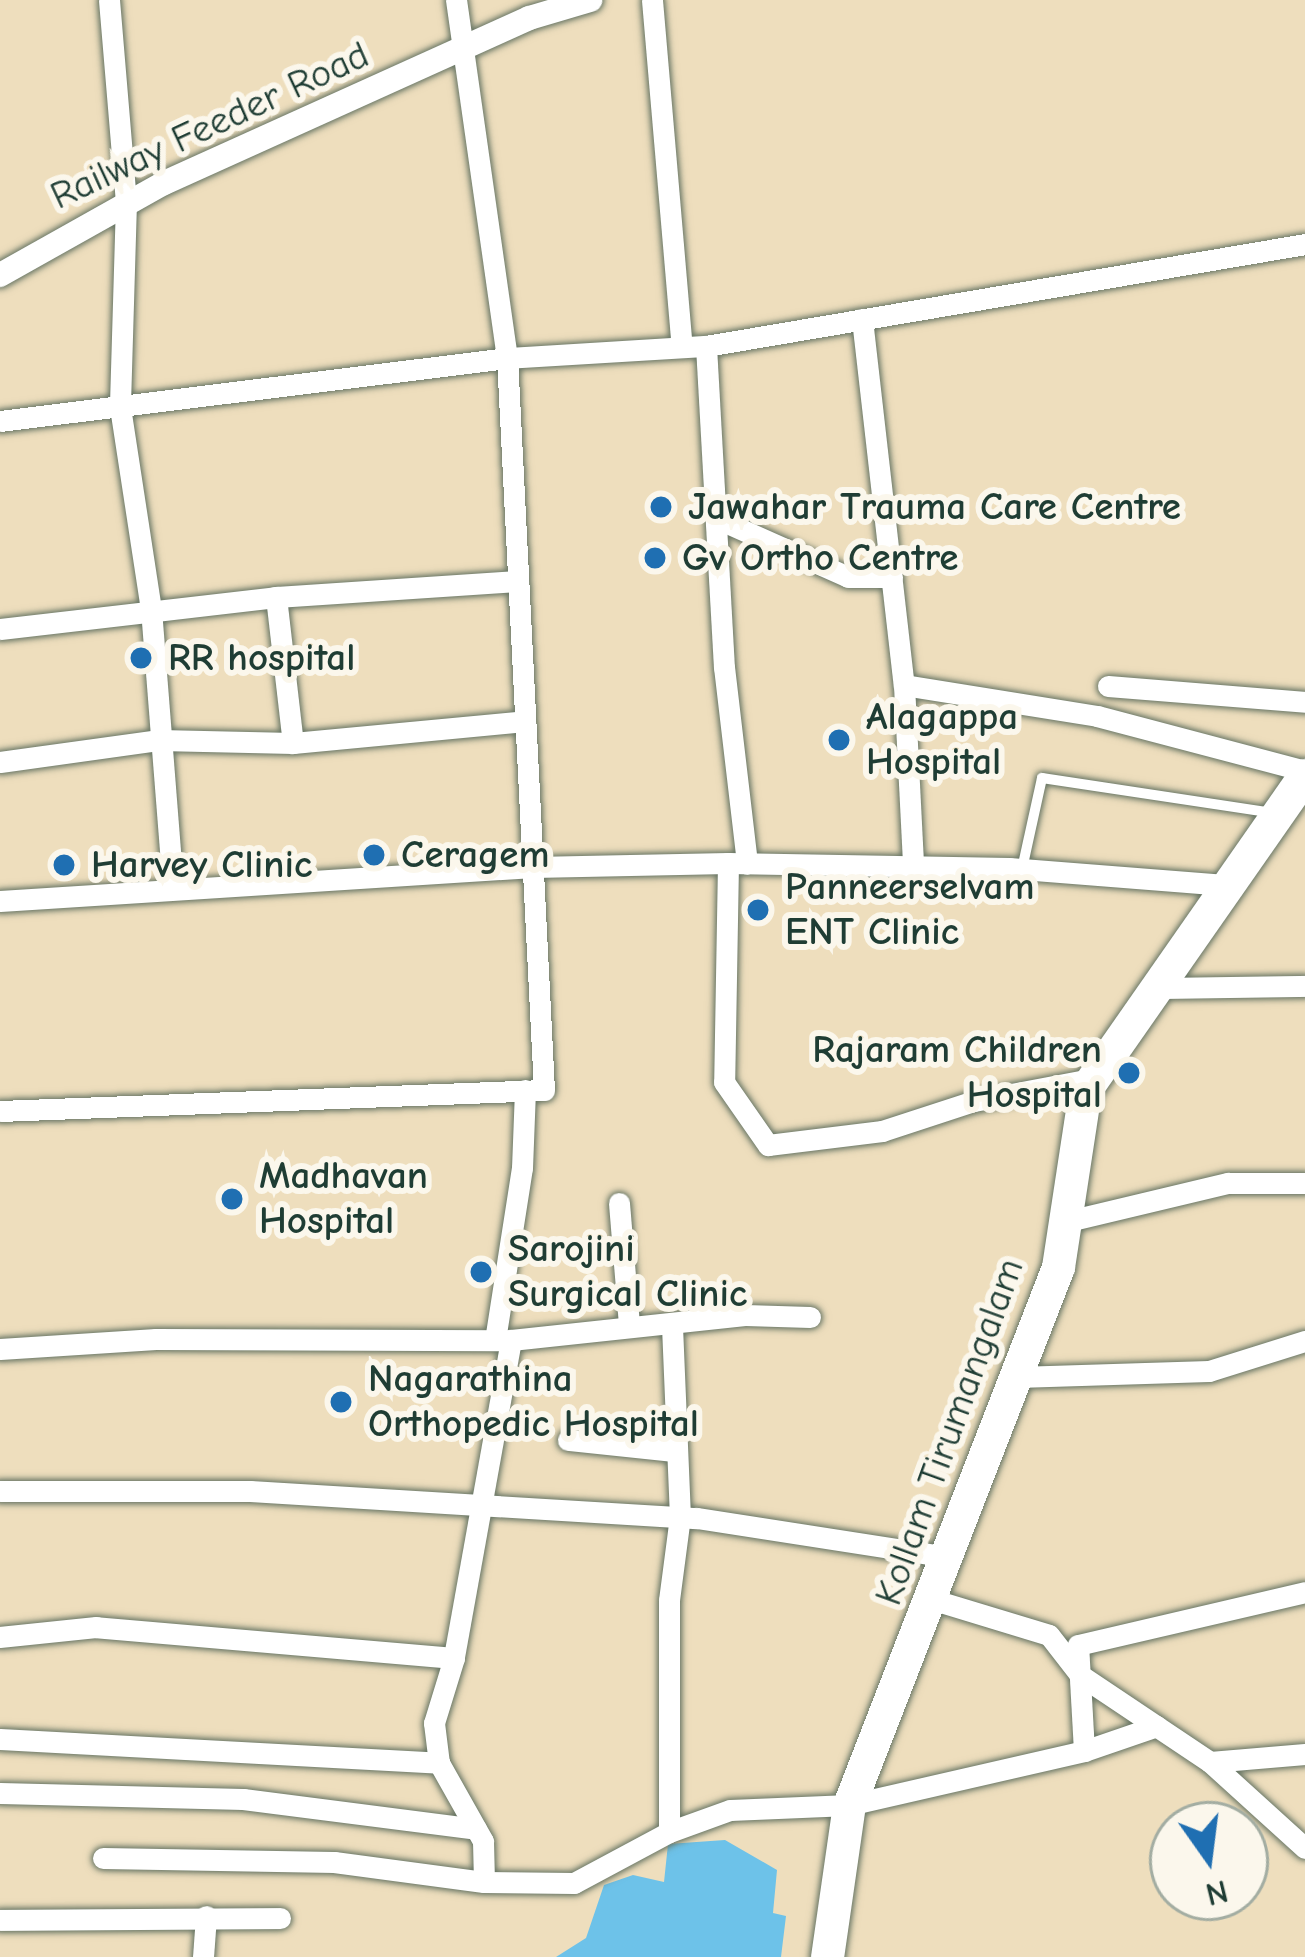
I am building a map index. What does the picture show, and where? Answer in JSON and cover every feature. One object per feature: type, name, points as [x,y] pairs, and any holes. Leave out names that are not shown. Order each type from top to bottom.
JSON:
[{"type":"highway","name":"Kollam Tirumangalam","points":[[827,1957],[849,1804],[934,1600],[1058,1267],[1092,1079],[1305,773]]},
{"type":"street","points":[[109,0],[126,202],[120,407],[151,609],[173,889]]},
{"type":"street","points":[[0,1111],[544,1090],[507,358],[456,0]]},
{"type":"street","name":"Railway Feeder Road","points":[[0,274],[126,202],[463,47],[590,0]]},
{"type":"street","points":[[652,0],[682,347]]},
{"type":"street","points":[[0,421],[507,358],[706,346],[1305,244]]},
{"type":"street","points":[[862,319],[904,685],[914,864]]},
{"type":"street","points":[[706,346],[738,864],[724,1082],[768,1145],[882,1131],[942,1109],[1092,1079]]},
{"type":"street","points":[[718,519],[848,577],[892,577]]},
{"type":"street","points":[[0,629],[276,597],[518,581]]},
{"type":"street","points":[[276,597],[293,743]]},
{"type":"street","points":[[904,685],[1097,716],[1305,773]]},
{"type":"street","points":[[1108,686],[1305,702]]},
{"type":"street","points":[[0,762],[160,740],[293,743],[525,721]]},
{"type":"street","points":[[0,901],[533,867],[738,864],[914,864],[1225,886]]},
{"type":"street","points":[[1155,988],[1305,986]]},
{"type":"street","points":[[484,1882],[476,1829],[440,1763],[434,1723],[454,1658],[483,1507],[522,1168],[525,1090]]},
{"type":"street","points":[[1064,1222],[1228,1183],[1305,1183]]},
{"type":"street","points":[[619,1203],[629,1325]]},
{"type":"street","points":[[0,1349],[156,1339],[503,1340],[745,1315],[810,1317]]},
{"type":"street","points":[[669,1832],[669,1600],[680,1517],[672,1326]]},
{"type":"street","points":[[1017,1377],[1209,1371],[1305,1341]]},
{"type":"street","points":[[568,1440],[675,1451]]},
{"type":"street","points":[[0,1491],[250,1491],[680,1517],[950,1557]]},
{"type":"street","points":[[1084,1751],[1078,1646],[1305,1592]]},
{"type":"street","points":[[934,1600],[1049,1635],[1080,1675],[1210,1762],[1305,1848]]},
{"type":"street","points":[[0,1637],[96,1627],[454,1658]]},
{"type":"street","points":[[104,1858],[334,1862],[484,1882],[574,1882],[669,1832],[730,1810],[849,1804],[1084,1751],[1157,1726]]},
{"type":"street","points":[[0,1739],[440,1763]]},
{"type":"street","points":[[1210,1762],[1305,1754]]},
{"type":"street","points":[[0,1793],[243,1799],[476,1829]]},
{"type":"street","points":[[203,1957],[206,1916]]},
{"type":"street","points":[[0,1920],[280,1918]]},
{"type":"lane","points":[[1022,869],[1042,778],[1277,814]]},
{"type":"water","points":[[725,1840],[777,1870],[773,1913],[786,1916],[781,1957],[556,1957],[586,1938],[604,1885],[633,1875],[664,1882],[668,1844]]},
{"type":"place","name":"Jawahar Trauma Care Centre","points":[[661,507]]},
{"type":"place","name":"Gv Ortho Centre","points":[[655,558]]},
{"type":"place","name":"RR hospital","points":[[141,658]]},
{"type":"place","name":"Alagappa Hospital","points":[[839,740]]},
{"type":"place","name":"Ceragem","points":[[374,855]]},
{"type":"place","name":"Harvey Clinic","points":[[64,865]]},
{"type":"place","name":"Panneerselvam ENT Clinic","points":[[758,910]]},
{"type":"place","name":"Rajaram Children Hospital","points":[[1129,1073]]},
{"type":"place","name":"Madhavan Hospital","points":[[232,1199]]},
{"type":"place","name":"Sarojini Surgical Clinic","points":[[481,1272]]},
{"type":"place","name":"Nagarathina Orthopedic Hospital","points":[[341,1402]]}]
